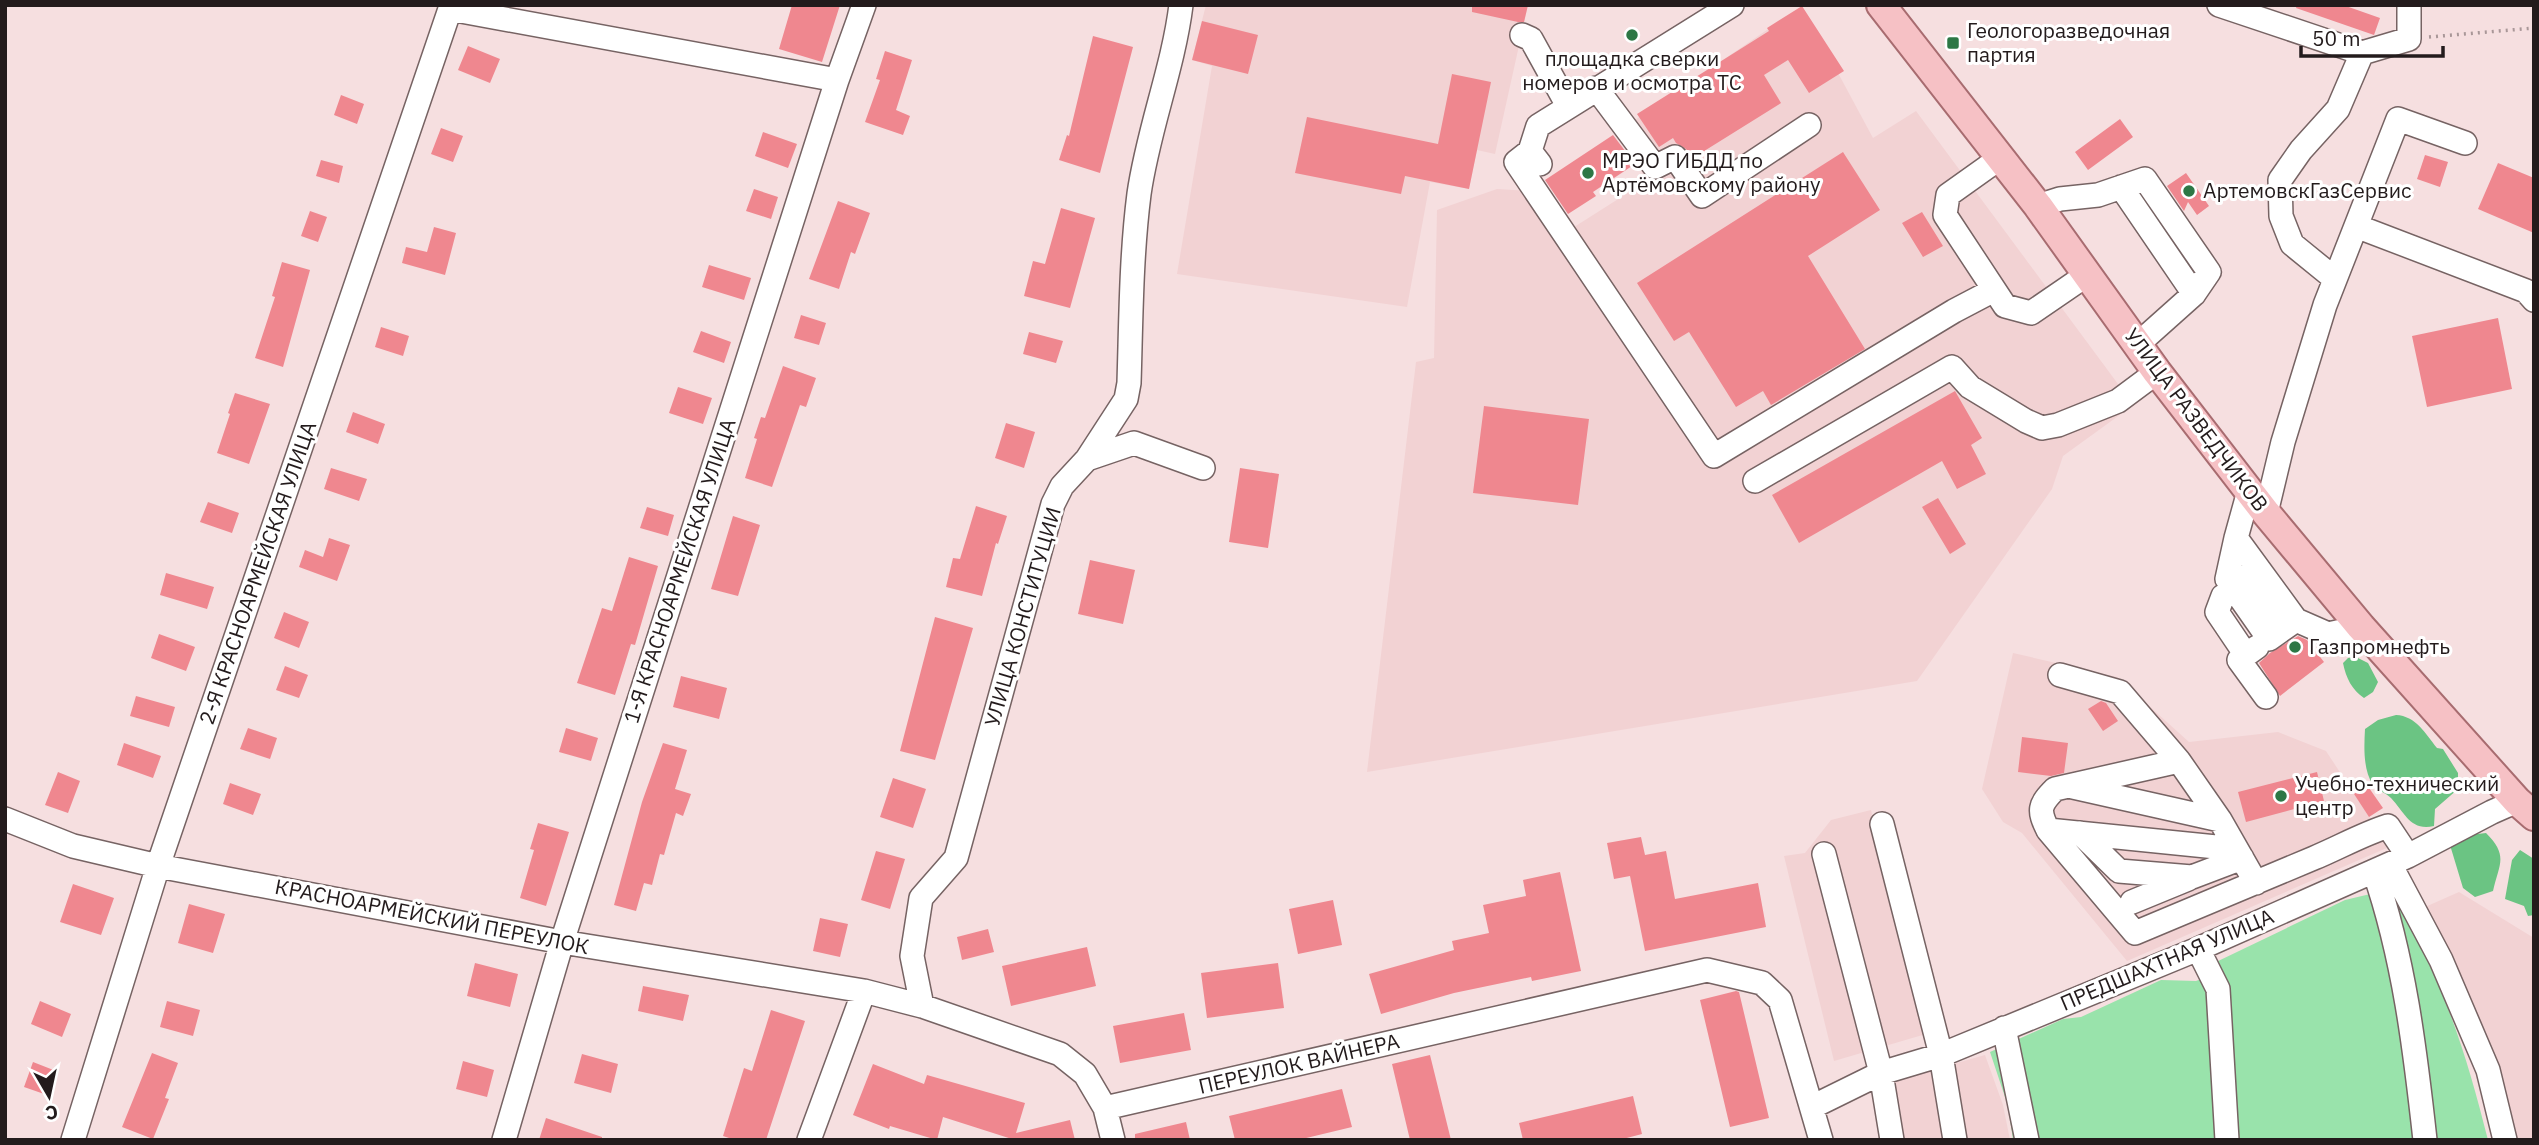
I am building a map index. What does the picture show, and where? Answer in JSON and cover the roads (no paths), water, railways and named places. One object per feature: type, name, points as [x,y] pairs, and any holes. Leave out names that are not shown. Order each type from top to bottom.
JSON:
[{"type":"main road","name":"УЛИЦА РАЗВЕДЧИКОВ","points":[[1881,5],[2038,206],[2157,372],[2257,502],[2361,627],[2526,809]]},
{"type":"street","name":"1-Я КРАСНОАРМЕЙСКАЯ УЛИЦА","points":[[504,1140],[562,942],[837,80],[864,5]]},
{"type":"street","points":[[1732,5],[1538,126],[1535,157],[1516,162],[1714,456],[1954,311],[1994,290]]},
{"type":"street","points":[[2218,5],[2362,53],[2409,39],[2409,5]]},
{"type":"street","name":"2-Я КРАСНОАРМЕЙСКАЯ УЛИЦА","points":[[73,1140],[158,866],[450,9],[837,80]]},
{"type":"street","name":"УЛИЦА КОНСТИТУЦИИ","points":[[922,1006],[912,956],[921,898],[956,858],[1053,504],[1062,486],[1087,459],[1126,398],[1139,194],[1179,16]]},
{"type":"street","points":[[1522,35],[1531,38],[1569,106]]},
{"type":"street","points":[[2335,279],[2292,244],[2281,216],[2280,180],[2301,150],[2337,109],[2362,53]]},
{"type":"street","points":[[1596,88],[1655,167],[1675,158],[1702,196],[1809,125]]},
{"type":"street","points":[[2265,642],[2225,587],[2236,538],[2257,502],[2283,442],[2335,279],[2398,119],[2465,143]]},
{"type":"street","points":[[2000,158],[1948,195],[1945,215],[2005,306],[2031,313],[2088,274]]},
{"type":"street","points":[[2038,206],[2060,199],[2098,195],[2127,185],[2198,289],[2138,344]]},
{"type":"street","points":[[2356,226],[2526,292],[2534,300]]},
{"type":"street","points":[[1755,481],[1952,367],[1970,387],[2042,428],[2058,425],[2118,401],[2157,372]]},
{"type":"street","points":[[1126,398],[1134,443]]},
{"type":"street","points":[[1087,459],[1134,443],[1203,468]]},
{"type":"street","points":[[2236,538],[2265,642],[2266,697]]},
{"type":"street","points":[[2225,587],[2265,642]]},
{"type":"street","points":[[2265,642],[2361,627]]},
{"type":"street","points":[[2060,675],[2120,692],[2179,761],[2220,820],[2256,883]]},
{"type":"street","points":[[2179,761],[2055,789],[2043,801],[2041,816],[2048,830],[2135,933],[2388,826],[2391,863],[2389,914],[2412,1029],[2425,1140]]},
{"type":"street","points":[[2066,786],[2220,820]]},
{"type":"street","name":"ПРЕДШАХТНАЯ УЛИЦА","points":[[1812,1107],[1881,1073],[1941,1055],[2198,949],[2391,863],[2492,811],[2526,809]]},
{"type":"street","name":"КРАСНОАРМЕЙСКИЙ ПЕРЕУЛОК","points":[[5,820],[73,846],[158,866],[562,942],[864,991]]},
{"type":"street","points":[[1882,824],[1941,1055],[1955,1140]]},
{"type":"street","points":[[2048,830],[2239,853]]},
{"type":"street","points":[[2080,833],[2119,871]]},
{"type":"street","points":[[1824,853],[1881,1073],[1892,1140]]},
{"type":"street","points":[[2132,902],[2192,877],[2239,853]]},
{"type":"street","points":[[2391,863],[2441,960],[2488,1070],[2505,1140]]},
{"type":"street","points":[[2086,874],[2119,871],[2192,877]]},
{"type":"street","points":[[2192,877],[2209,902]]},
{"type":"street","points":[[2198,949],[2218,989],[2227,1140]]},
{"type":"street","name":"ПЕРЕУЛОК ВАЙНЕРА","points":[[1105,1108],[1707,970],[1762,983],[1780,1000],[1812,1107]]},
{"type":"street","points":[[809,1140],[864,991],[922,1006],[1060,1054],[1085,1074],[1105,1108],[1113,1140]]},
{"type":"street","points":[[2004,1028],[2028,1140]]},
{"type":"street","points":[[1812,1107],[1821,1140]]},
{"type":"place","name":"площадка сверки номеров и осмотра ТС","points":[[1632,35]]},
{"type":"place","name":"Геологоразведочная партия","points":[[1953,43]]},
{"type":"place","name":"МРЭО ГИБДД по Артёмовскому району","points":[[1588,173]]},
{"type":"place","name":"АртемовскГазСервис","points":[[2189,191]]},
{"type":"place","name":"Газпромнефть","points":[[2295,647]]},
{"type":"place","name":"Учебно-технический центр","points":[[2281,796]]}]
